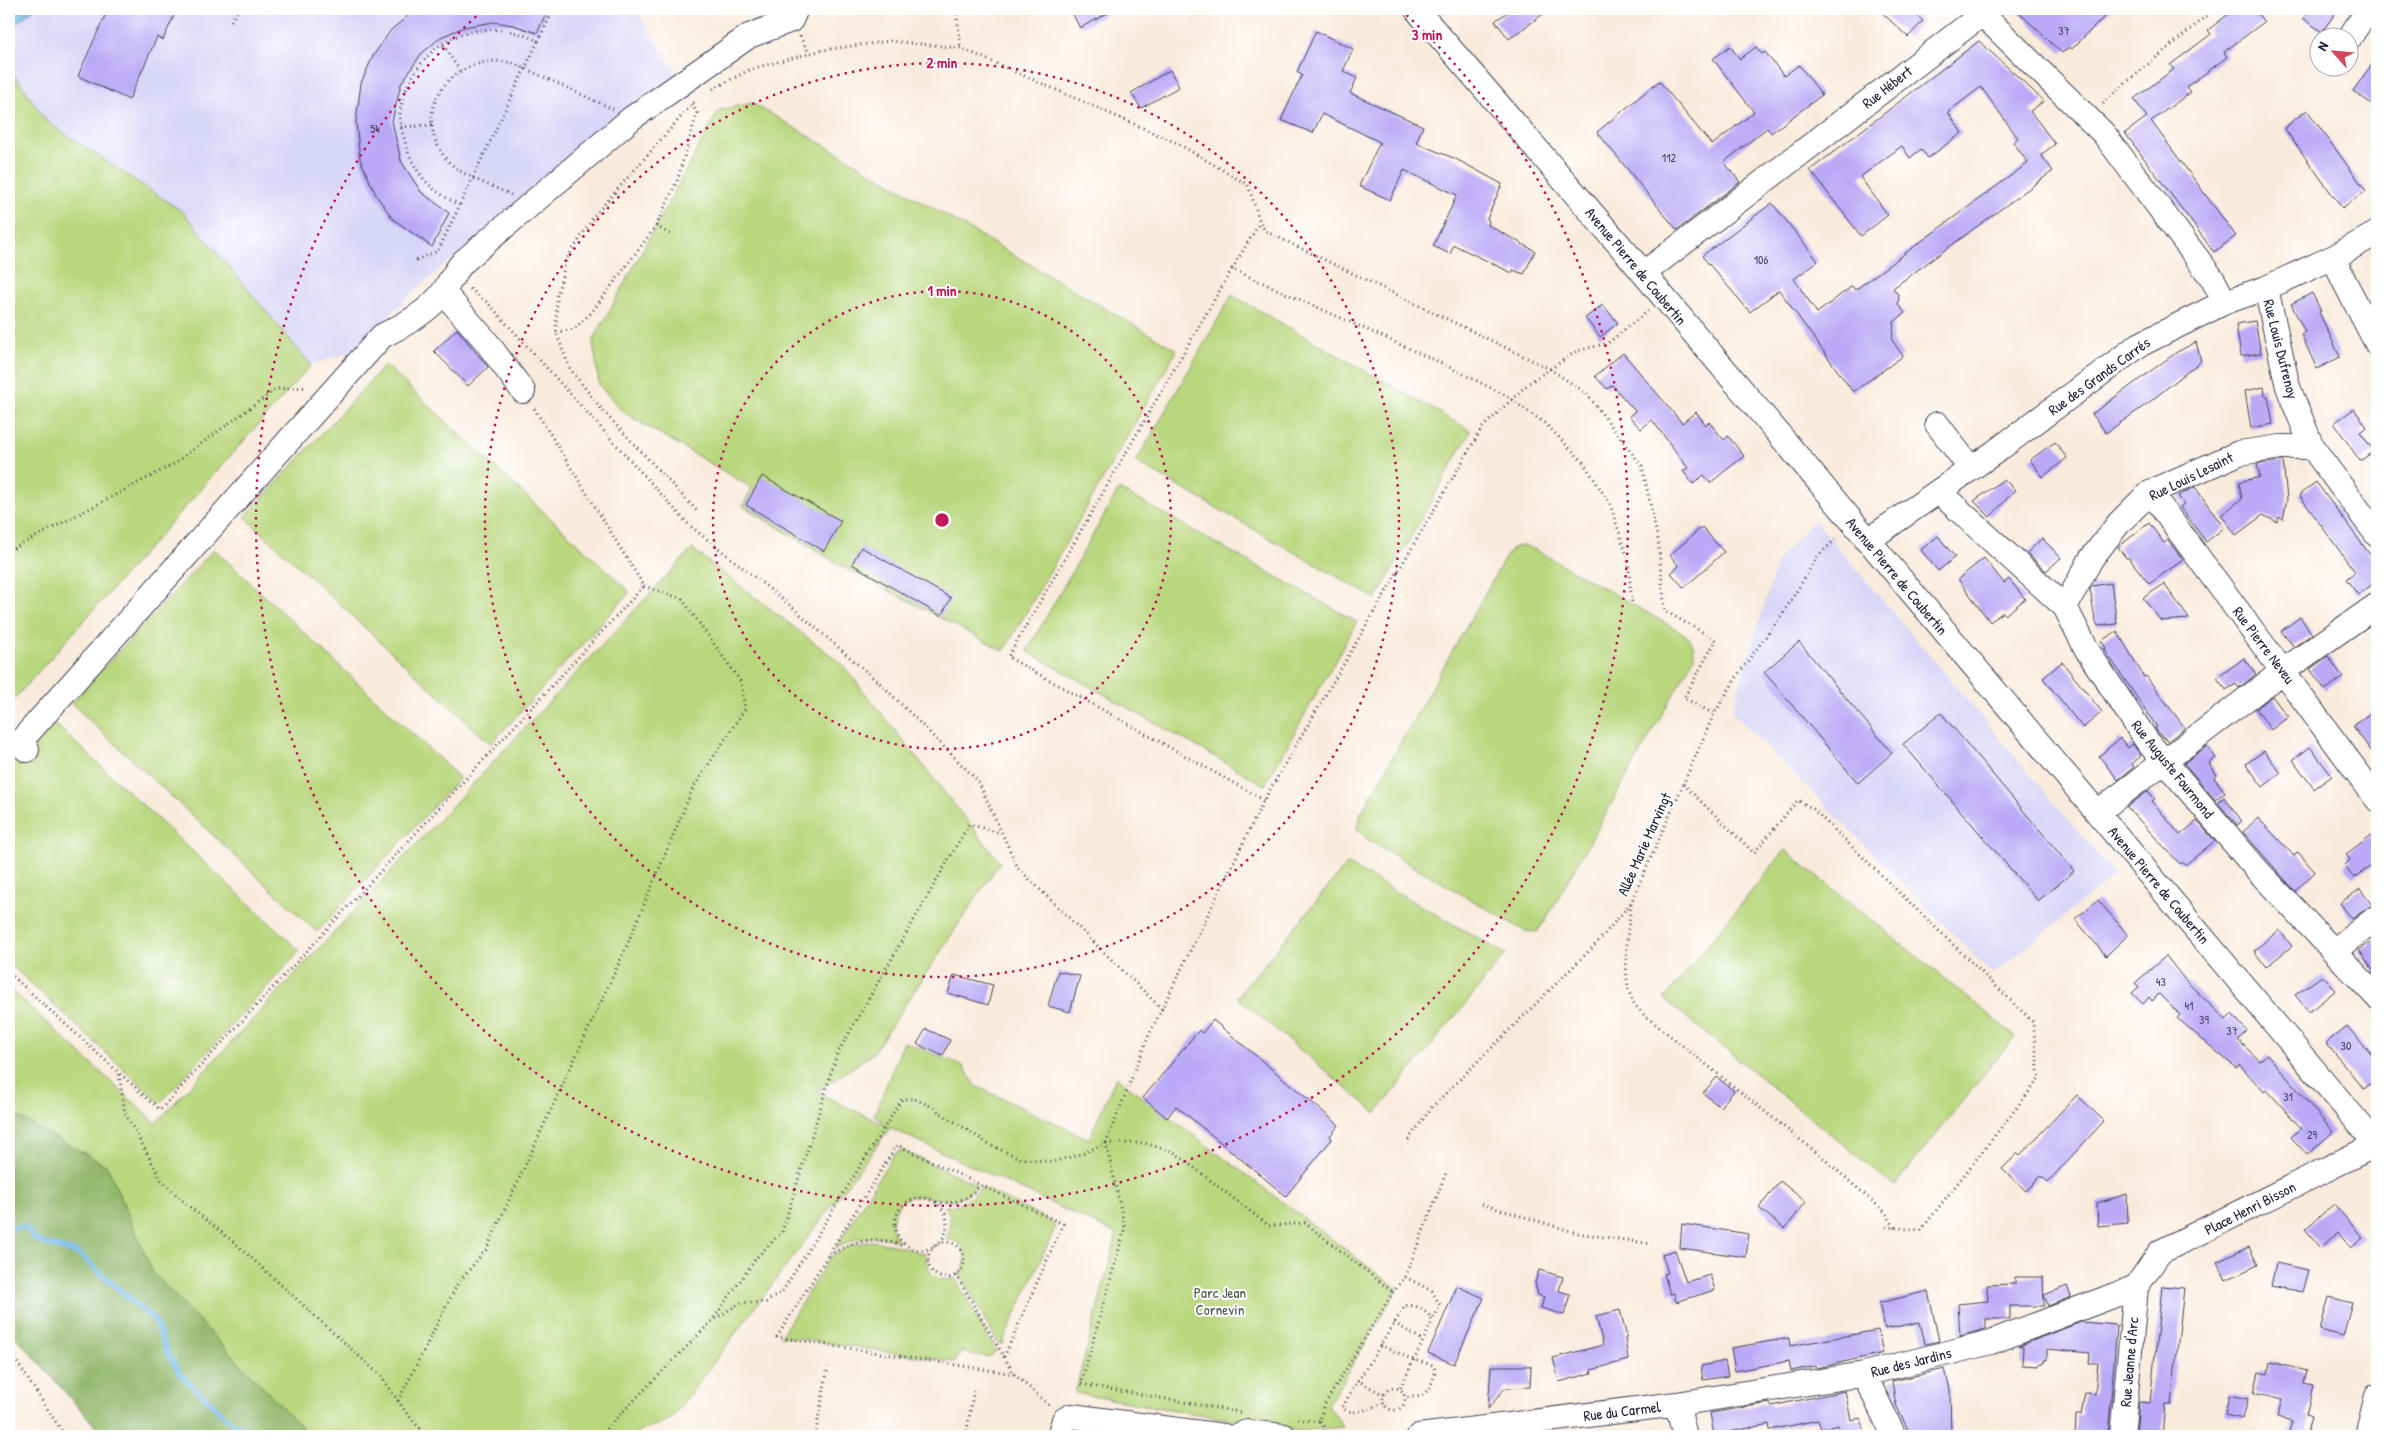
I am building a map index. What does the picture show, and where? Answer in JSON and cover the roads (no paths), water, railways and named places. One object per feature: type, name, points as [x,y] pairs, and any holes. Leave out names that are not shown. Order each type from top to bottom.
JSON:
[{"type":"street","points":[[27,750],[19,743],[95,668],[246,503],[382,336],[412,321],[448,283],[463,262],[632,118],[749,36],[791,20],[796,9]]},
{"type":"street","name":"Avenue Pierre de Coubertin","points":[[1416,9],[1644,274],[2377,1145]]},
{"type":"street","name":"Rue Hébert","points":[[1644,274],[1792,161],[1983,10],[2104,134],[2212,278],[2225,302]]},
{"type":"street","points":[[2356,28],[2363,18],[2372,14],[2377,15]]},
{"type":"street","name":"Rue des Grands Carrés","points":[[1867,541],[1971,469],[2139,345],[2225,302],[2266,288],[2334,257],[2377,233]]},
{"type":"street","points":[[2334,257],[2343,279],[2377,344]]},
{"type":"street","points":[[448,283],[485,340],[523,391]]},
{"type":"street","name":"Rue Louis Dufrenoy","points":[[2266,288],[2288,387],[2312,447],[2377,535]]},
{"type":"street","points":[[1937,424],[1971,469]]},
{"type":"street","name":"Rue Louis Lesaint","points":[[2065,607],[2091,559],[2119,523],[2150,492],[2238,453],[2281,446],[2312,447]]},
{"type":"street","name":"Rue Auguste Fourmond","points":[[1939,492],[2065,607],[2077,627],[2087,650],[2147,742],[2258,871],[2377,997]]},
{"type":"street","name":"Rue Pierre Neveu","points":[[2150,492],[2377,798]]},
{"type":"street","points":[[2098,812],[2283,671],[2377,605]]},
{"type":"street","points":[[2334,951],[2377,917]]},
{"type":"street","name":"Place Henri Bisson","points":[[2136,1287],[2160,1252],[2377,1145]]},
{"type":"street","name":"Rue des Jardins","points":[[1677,1404],[1864,1374],[1991,1342],[2136,1287]]},
{"type":"street","name":"Rue Jeanne d'Arc","points":[[2122,1436],[2136,1287]]},
{"type":"street","points":[[1864,1374],[1894,1436]]},
{"type":"street","points":[[2367,1436],[2377,1396]]},
{"type":"street","points":[[1677,1404],[1685,1436]]},
{"type":"street","name":"Rue du Carmel","points":[[1419,1436],[1677,1404]]},
{"type":"street","points":[[1062,1428],[1071,1416],[1224,1436]]},
{"type":"street","points":[[1237,1436],[1247,1432],[1289,1428]]},
{"type":"water","points":[[9,9],[34,9],[9,29]]},
{"type":"waterway","points":[[9,1229],[24,1226],[37,1241],[79,1254],[155,1321],[166,1350],[180,1374],[230,1421],[256,1436]]},
{"type":"park label","name":"Parc Jean Cornevin","points":[[1220,1300]]}]
